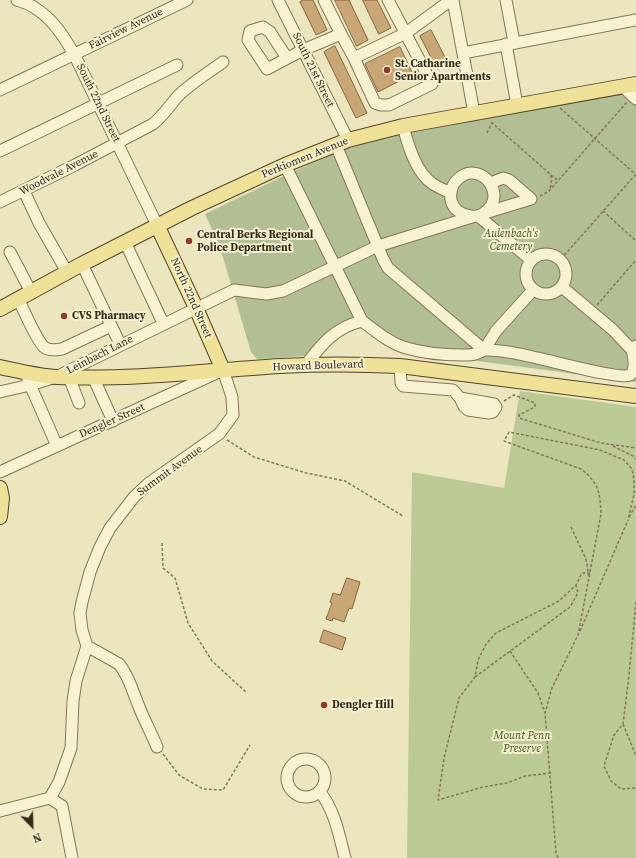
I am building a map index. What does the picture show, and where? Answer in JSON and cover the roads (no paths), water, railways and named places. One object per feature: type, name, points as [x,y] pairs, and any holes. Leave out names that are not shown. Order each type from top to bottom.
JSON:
[{"type":"main road","name":"Perkiomen Avenue","points":[[0,309],[82,264],[158,225],[285,165],[342,143],[404,126],[636,84]]},
{"type":"main road","name":"North 22nd Street","points":[[158,225],[223,370]]},
{"type":"main road","name":"Howard Boulevard","points":[[0,367],[62,377],[93,377],[370,364],[455,372],[636,396]]},
{"type":"main road","points":[[0,488],[2,498],[0,517]]},
{"type":"street","name":"South 22nd Street","points":[[17,0],[34,7],[63,34],[158,225]]},
{"type":"street","name":"Fairview Avenue","points":[[0,90],[186,0]]},
{"type":"street","name":"South 21st Street","points":[[278,0],[303,50],[342,143],[378,246],[388,268],[484,350]]},
{"type":"street","points":[[324,0],[376,103],[381,105],[389,105],[432,84],[388,0]]},
{"type":"street","points":[[354,58],[406,33],[452,0],[463,53],[478,112]]},
{"type":"street","points":[[506,0],[517,105]]},
{"type":"street","points":[[463,53],[636,20]]},
{"type":"street","points":[[287,58],[270,32],[263,26],[250,31],[248,40],[267,68],[287,58],[303,50],[341,34]]},
{"type":"street","name":"Woodvale Avenue","points":[[0,202],[153,124],[162,117],[179,95],[223,62]]},
{"type":"street","points":[[0,151],[177,65]]},
{"type":"street","points":[[622,86],[632,100]]},
{"type":"street","points":[[404,126],[418,166],[425,177],[433,184],[451,193]]},
{"type":"street","points":[[285,165],[362,321],[377,332],[402,346],[425,352],[450,355],[475,354],[484,350],[506,351],[617,375],[626,376],[635,371],[634,348],[562,287]]},
{"type":"street","points":[[467,174],[480,175],[491,183],[493,189],[493,203],[489,209],[478,215],[465,216],[454,207],[451,200],[452,186],[461,176],[467,174]]},
{"type":"street","points":[[491,183],[503,178],[509,180],[519,188],[520,196],[517,203]]},
{"type":"street","name":"Leinbach Lane","points":[[0,392],[62,377],[120,344],[234,290],[266,294],[283,291],[378,246],[531,199],[519,188]]},
{"type":"street","points":[[24,190],[67,272]]},
{"type":"street","points":[[478,215],[531,260]]},
{"type":"street","points":[[125,242],[163,323]]},
{"type":"street","points":[[10,252],[31,292]]},
{"type":"street","points":[[549,254],[561,259],[567,276],[562,287],[558,291],[551,294],[538,293],[533,290],[528,284],[526,272],[531,260],[536,256],[549,254]]},
{"type":"street","points":[[82,264],[120,344]]},
{"type":"street","points":[[484,350],[496,331],[533,290]]},
{"type":"street","points":[[18,299],[38,338],[43,346],[49,349],[62,349],[111,326]]},
{"type":"street","points":[[305,366],[334,333],[349,325],[362,321]]},
{"type":"street","points":[[400,366],[401,383],[403,386],[456,394],[494,404]]},
{"type":"street","name":"Dengler Street","points":[[0,472],[223,370]]},
{"type":"street","name":"Summit Avenue","points":[[87,646],[82,630],[80,613],[90,572],[100,547],[110,528],[127,504],[149,483],[219,434],[233,415],[232,397],[223,370]]},
{"type":"street","points":[[24,372],[56,446]]},
{"type":"street","points":[[455,372],[456,394]]},
{"type":"street","points":[[62,377],[79,403]]},
{"type":"street","points":[[93,377],[113,421]]},
{"type":"street","points":[[0,811],[50,798],[59,782],[71,748],[72,714],[75,688],[87,646],[119,664],[123,669],[157,747]]},
{"type":"street","points":[[320,792],[332,812],[345,858]]},
{"type":"street","points":[[50,798],[62,806],[72,858]]},
{"type":"place","name":"St. Catharine Senior Apartments","points":[[387,70]]},
{"type":"place","name":"Central Berks Regional Police Department","points":[[189,241]]},
{"type":"place","name":"CVS Pharmacy","points":[[64,316]]},
{"type":"place","name":"Dengler Hill","points":[[324,705]]},
{"type":"park label","name":"Aulenbach's Cemetery","points":[[511,240]]},
{"type":"park label","name":"Mount Penn Preserve","points":[[522,742]]}]
